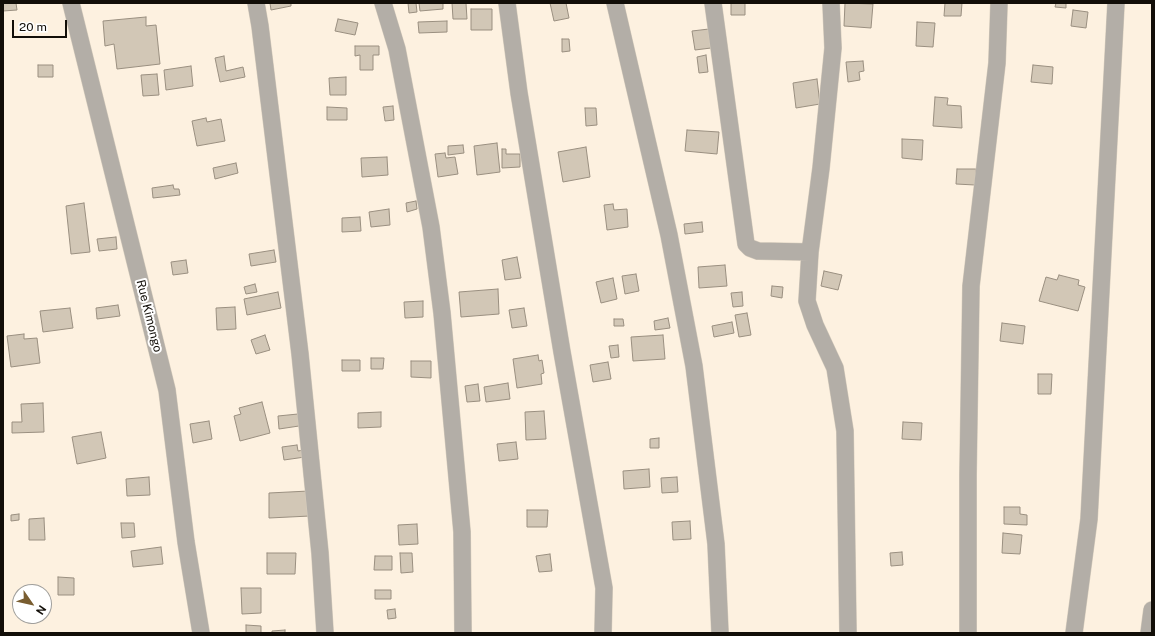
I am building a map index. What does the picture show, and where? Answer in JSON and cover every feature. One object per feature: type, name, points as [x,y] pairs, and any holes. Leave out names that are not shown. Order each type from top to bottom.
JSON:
[{"type":"street","name":"Rue Kimongo","points":[[71,3],[167,390],[186,542],[201,633]]},
{"type":"street","points":[[256,3],[300,354],[320,553],[325,633]]},
{"type":"street","points":[[383,3],[397,50],[431,227],[442,321],[462,532],[464,633]]},
{"type":"street","points":[[507,3],[522,109],[562,352],[604,588],[603,633]]},
{"type":"street","points":[[616,3],[669,235],[694,366],[716,544],[720,633]]},
{"type":"street","points":[[713,3],[746,244],[750,248],[758,251],[810,252]]},
{"type":"street","points":[[831,3],[833,48],[821,168],[810,252],[807,301],[815,325],[835,368],[845,432],[848,633]]},
{"type":"street","points":[[968,633],[968,475],[971,286],[997,63],[999,3]]},
{"type":"street","points":[[1074,633],[1089,519],[1116,3]]},
{"type":"street","points":[[1149,633],[1152,610]]},
{"type":"building","points":[[3,3],[16,3],[17,10],[3,11]]},
{"type":"building","points":[[270,3],[291,3],[291,6],[271,10]]},
{"type":"building","points":[[408,3],[416,3],[417,12],[409,13]]},
{"type":"building","points":[[419,3],[443,3],[443,9],[420,11]]},
{"type":"building","points":[[452,3],[466,3],[467,19],[453,19]]},
{"type":"building","points":[[550,3],[566,3],[569,18],[554,21]]},
{"type":"building","points":[[731,3],[745,3],[745,15],[731,15]]},
{"type":"building","points":[[845,3],[873,4],[871,28],[844,26]]},
{"type":"building","points":[[945,3],[962,3],[961,16],[944,16]]},
{"type":"building","points":[[1056,3],[1066,3],[1066,8],[1055,7]]},
{"type":"building","points":[[471,9],[492,9],[492,30],[471,30]]},
{"type":"building","points":[[1073,10],[1088,12],[1086,28],[1071,26]]},
{"type":"building","points":[[146,17],[146,26],[156,25],[160,64],[117,69],[114,44],[105,46],[103,21]]},
{"type":"building","points":[[338,19],[358,23],[355,35],[335,31]]},
{"type":"building","points":[[447,21],[447,32],[419,33],[418,22]]},
{"type":"building","points":[[917,22],[935,23],[933,47],[916,46]]},
{"type":"building","points":[[709,29],[711,48],[695,50],[692,31]]},
{"type":"building","points":[[562,39],[569,39],[570,51],[562,52]]},
{"type":"building","points":[[355,46],[379,46],[379,55],[373,55],[373,70],[360,70],[360,55],[355,56]]},
{"type":"building","points":[[706,55],[708,72],[699,73],[697,57]]},
{"type":"building","points":[[224,56],[226,71],[243,67],[245,77],[220,82],[215,58]]},
{"type":"building","points":[[863,61],[864,71],[859,72],[860,80],[848,82],[846,62]]},
{"type":"building","points":[[38,65],[53,65],[53,77],[38,77]]},
{"type":"building","points":[[1033,65],[1053,67],[1052,84],[1031,82]]},
{"type":"building","points":[[191,66],[193,86],[166,90],[164,70]]},
{"type":"building","points":[[157,74],[159,95],[143,96],[141,75]]},
{"type":"building","points":[[346,77],[346,95],[330,95],[329,78]]},
{"type":"building","points":[[817,79],[820,104],[796,108],[793,83]]},
{"type":"building","points":[[935,97],[948,98],[947,105],[961,106],[962,128],[933,126]]},
{"type":"building","points":[[393,106],[394,120],[385,121],[383,107]]},
{"type":"building","points":[[327,107],[347,108],[347,120],[327,120]]},
{"type":"building","points":[[585,108],[596,108],[597,125],[586,126]]},
{"type":"building","points":[[206,118],[207,122],[221,119],[225,141],[197,146],[192,121]]},
{"type":"building","points":[[687,130],[719,132],[717,154],[685,151]]},
{"type":"building","points":[[902,139],[923,140],[922,160],[902,158]]},
{"type":"building","points":[[497,143],[500,172],[477,175],[474,146]]},
{"type":"building","points":[[463,145],[464,153],[448,155],[448,146]]},
{"type":"building","points":[[586,147],[590,177],[563,182],[558,152]]},
{"type":"building","points":[[502,149],[506,149],[506,154],[520,154],[520,167],[502,168]]},
{"type":"building","points":[[445,153],[446,158],[455,157],[458,174],[438,177],[435,154]]},
{"type":"building","points":[[387,157],[388,175],[362,177],[361,158]]},
{"type":"building","points":[[236,163],[238,173],[215,179],[213,168]]},
{"type":"building","points":[[957,169],[976,169],[975,185],[956,184]]},
{"type":"building","points":[[173,185],[174,189],[179,189],[180,195],[153,198],[152,188]]},
{"type":"building","points":[[416,201],[417,209],[407,212],[406,203]]},
{"type":"building","points":[[84,203],[90,252],[71,254],[66,206]]},
{"type":"building","points":[[613,204],[614,210],[627,209],[628,227],[607,230],[604,205]]},
{"type":"building","points":[[389,209],[390,225],[371,227],[369,212]]},
{"type":"building","points":[[360,217],[361,231],[342,232],[342,218]]},
{"type":"building","points":[[702,222],[703,232],[685,234],[684,224]]},
{"type":"building","points":[[116,237],[117,249],[99,251],[97,239]]},
{"type":"building","points":[[274,250],[276,262],[251,266],[249,254]]},
{"type":"building","points":[[517,257],[521,278],[505,280],[502,260]]},
{"type":"building","points":[[186,260],[188,273],[173,275],[171,262]]},
{"type":"building","points":[[725,265],[727,286],[699,288],[698,267]]},
{"type":"building","points":[[824,271],[842,275],[838,290],[821,286]]},
{"type":"building","points":[[636,274],[639,291],[625,294],[622,276]]},
{"type":"building","points":[[1059,275],[1079,280],[1078,285],[1085,287],[1078,311],[1039,301],[1046,277],[1057,280]]},
{"type":"building","points":[[613,278],[617,299],[601,303],[596,282]]},
{"type":"building","points":[[255,284],[257,292],[246,294],[244,287]]},
{"type":"building","points":[[772,286],[783,287],[782,298],[771,296]]},
{"type":"building","points":[[498,289],[499,314],[461,317],[459,292]]},
{"type":"building","points":[[278,292],[281,308],[247,315],[244,299]]},
{"type":"building","points":[[742,292],[743,306],[733,307],[731,293]]},
{"type":"building","points":[[423,301],[423,317],[405,318],[404,302]]},
{"type":"building","points":[[118,305],[120,316],[97,319],[96,308]]},
{"type":"building","points":[[235,307],[236,329],[217,330],[216,308]]},
{"type":"building","points":[[70,308],[73,328],[43,332],[40,311]]},
{"type":"building","points":[[524,308],[527,326],[512,328],[509,310]]},
{"type":"building","points":[[747,313],[751,335],[739,337],[735,315]]},
{"type":"building","points":[[668,318],[670,328],[655,330],[654,321]]},
{"type":"building","points":[[614,319],[623,319],[624,326],[614,326]]},
{"type":"building","points":[[732,322],[734,333],[714,337],[712,326]]},
{"type":"building","points":[[1002,323],[1025,326],[1023,344],[1000,341]]},
{"type":"building","points":[[24,334],[24,339],[37,338],[40,363],[11,367],[7,336]]},
{"type":"building","points":[[265,335],[270,350],[256,354],[251,340]]},
{"type":"building","points":[[663,335],[665,359],[633,361],[631,337]]},
{"type":"building","points":[[618,345],[619,357],[611,358],[609,346]]},
{"type":"building","points":[[538,355],[539,361],[542,360],[544,373],[541,374],[542,384],[517,388],[513,359]]},
{"type":"building","points":[[371,358],[384,358],[383,369],[371,369]]},
{"type":"building","points":[[342,360],[360,360],[360,371],[342,371]]},
{"type":"building","points":[[411,361],[431,361],[431,378],[411,377]]},
{"type":"building","points":[[608,362],[611,379],[593,382],[590,365]]},
{"type":"building","points":[[1038,374],[1052,374],[1051,394],[1038,394]]},
{"type":"building","points":[[508,383],[510,399],[486,402],[484,387]]},
{"type":"building","points":[[478,384],[480,401],[467,402],[465,386]]},
{"type":"building","points":[[262,402],[270,433],[240,441],[234,416],[241,414],[239,408]]},
{"type":"building","points":[[43,403],[44,432],[12,433],[12,422],[22,422],[21,404]]},
{"type":"building","points":[[544,411],[546,439],[526,440],[525,412]]},
{"type":"building","points":[[381,412],[381,427],[358,428],[358,413]]},
{"type":"building","points":[[298,414],[299,426],[279,429],[278,416]]},
{"type":"building","points":[[209,421],[212,439],[193,443],[190,424]]},
{"type":"building","points":[[903,422],[922,423],[921,440],[902,439]]},
{"type":"building","points":[[101,432],[106,458],[77,464],[72,437]]},
{"type":"building","points":[[659,438],[659,448],[650,448],[650,439]]},
{"type":"building","points":[[516,442],[518,459],[499,461],[497,444]]},
{"type":"building","points":[[297,445],[298,451],[304,450],[305,457],[284,460],[282,447]]},
{"type":"building","points":[[649,469],[650,487],[624,489],[623,471]]},
{"type":"building","points":[[149,477],[150,495],[127,496],[126,479]]},
{"type":"building","points":[[677,477],[678,492],[662,493],[661,478]]},
{"type":"building","points":[[309,491],[310,516],[269,518],[269,493]]},
{"type":"building","points":[[1004,507],[1020,507],[1020,514],[1027,515],[1027,525],[1004,524]]},
{"type":"building","points":[[527,510],[548,510],[547,527],[527,527]]},
{"type":"building","points":[[19,514],[19,520],[11,521],[11,515]]},
{"type":"building","points":[[44,518],[45,540],[29,540],[29,519]]},
{"type":"building","points":[[690,521],[691,539],[673,540],[672,522]]},
{"type":"building","points":[[121,523],[134,523],[135,537],[122,538]]},
{"type":"building","points":[[417,524],[418,544],[399,545],[398,525]]},
{"type":"building","points":[[1003,533],[1022,535],[1020,554],[1002,553]]},
{"type":"building","points":[[161,547],[163,564],[133,567],[131,551]]},
{"type":"building","points":[[902,552],[903,565],[891,566],[890,553]]},
{"type":"building","points":[[267,553],[296,553],[295,574],[267,574]]},
{"type":"building","points":[[400,553],[412,553],[413,572],[401,573]]},
{"type":"building","points":[[550,554],[552,571],[539,572],[536,556]]},
{"type":"building","points":[[375,556],[392,556],[392,570],[374,570]]},
{"type":"building","points":[[58,577],[74,578],[74,595],[58,595]]},
{"type":"building","points":[[241,588],[261,588],[261,613],[242,614]]},
{"type":"building","points":[[375,590],[391,590],[391,599],[375,599]]},
{"type":"building","points":[[395,609],[396,618],[388,619],[387,610]]},
{"type":"building","points":[[246,625],[261,626],[261,633],[246,633]]},
{"type":"building","points":[[285,630],[285,633],[272,633],[272,631]]}]
